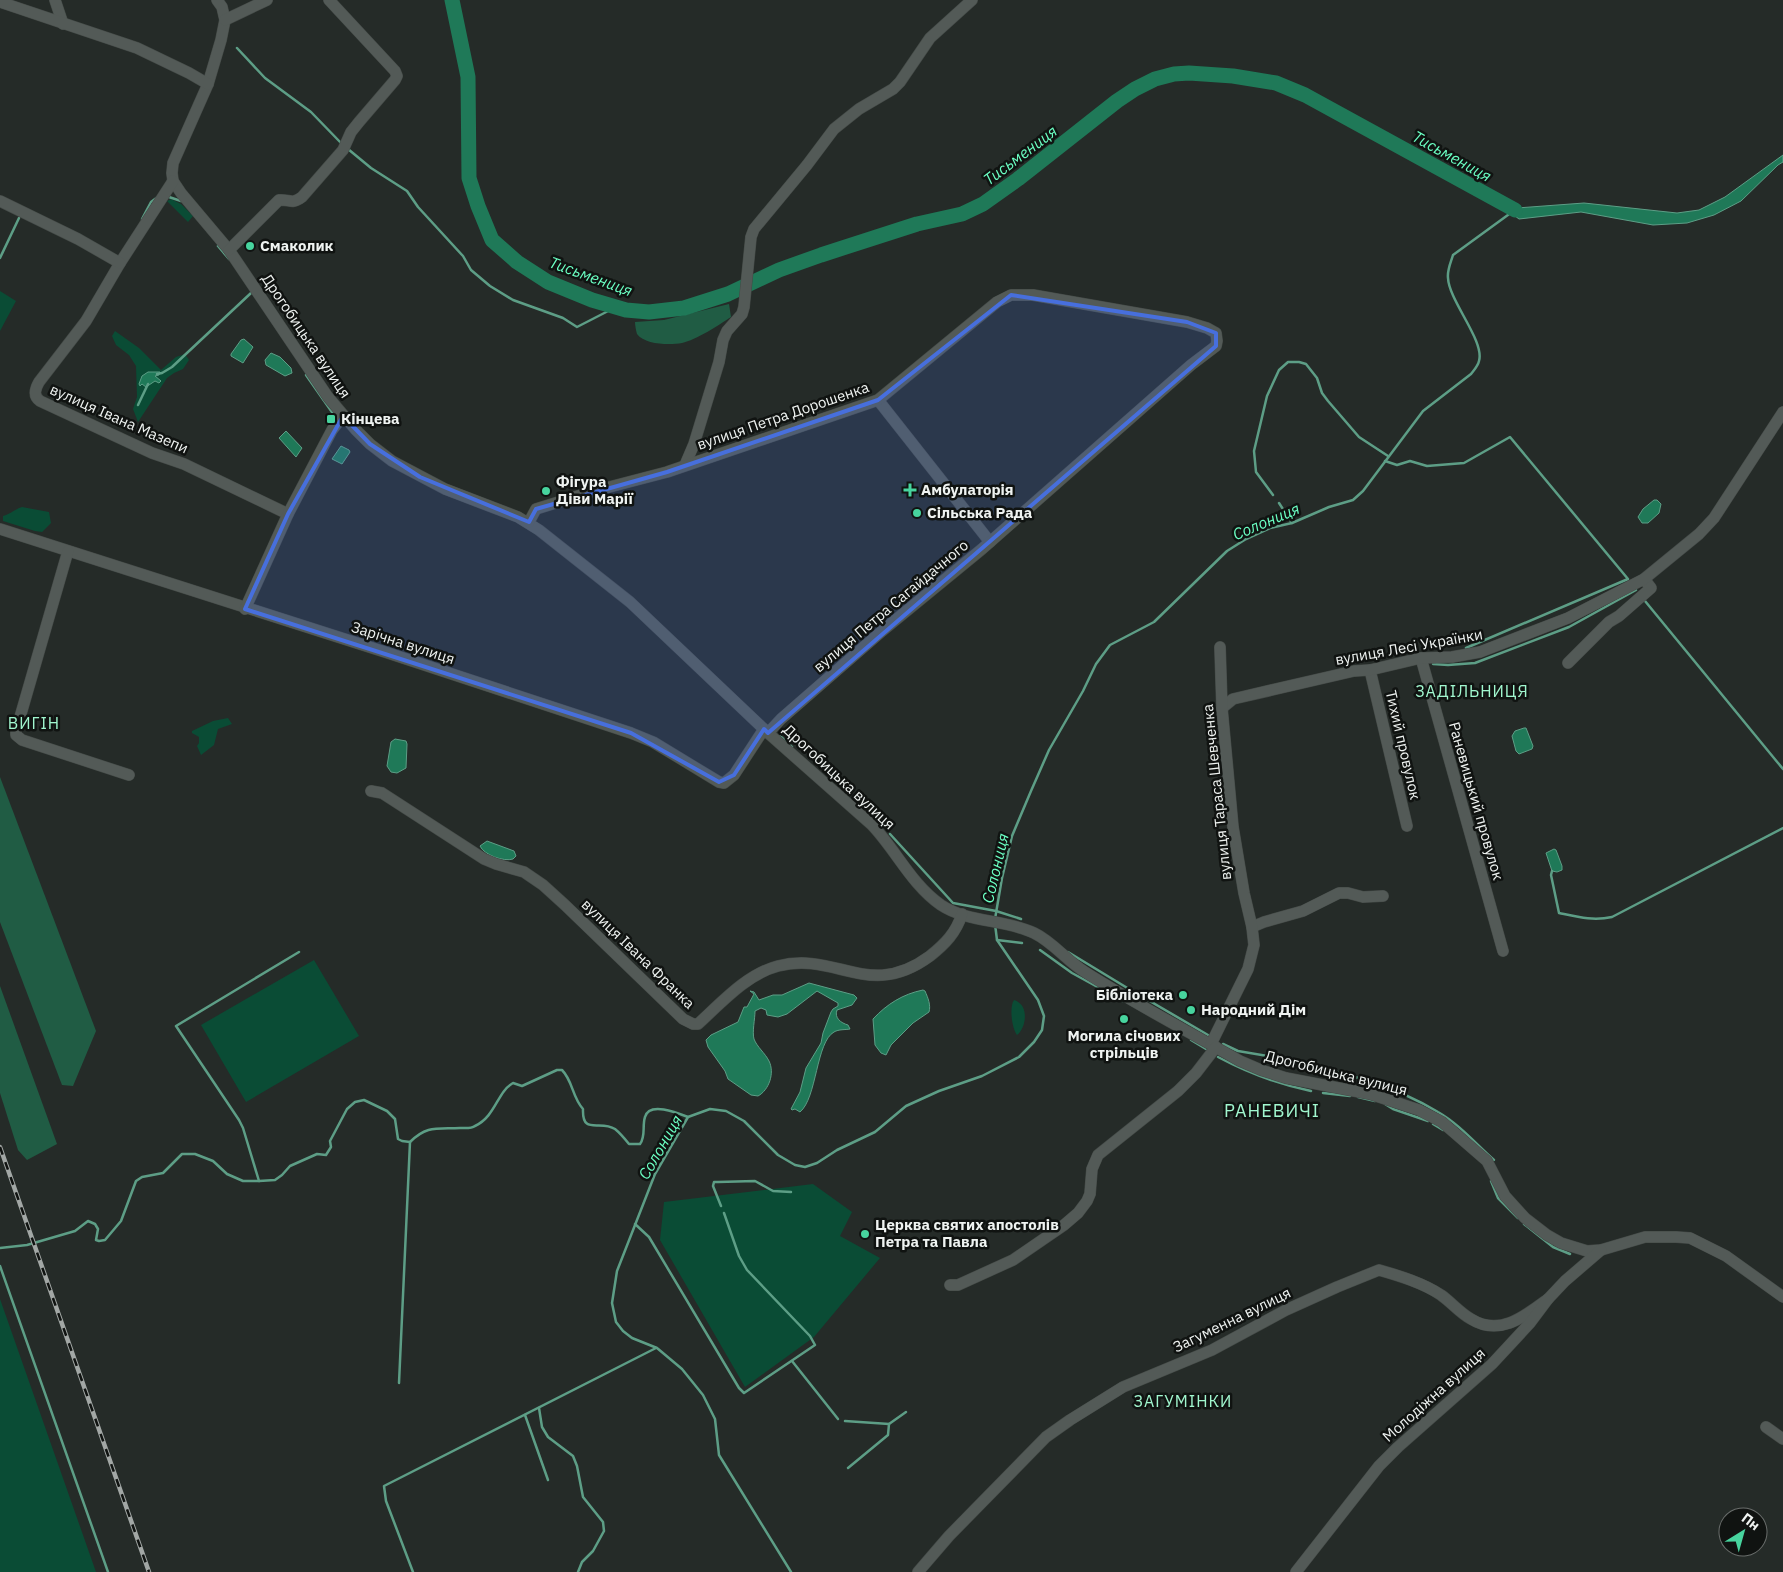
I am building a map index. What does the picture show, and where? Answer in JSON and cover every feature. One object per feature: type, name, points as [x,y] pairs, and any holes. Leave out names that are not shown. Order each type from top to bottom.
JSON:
[{"type":"street","points":[[55,0],[63,24]]},
{"type":"street","points":[[173,181],[173,163],[208,84],[221,40],[225,20],[222,7],[217,0]]},
{"type":"street","points":[[225,20],[266,0]]},
{"type":"street","points":[[229,250],[279,200],[291,202],[297,201],[302,197],[343,150],[358,122],[397,76],[395,71],[329,0]]},
{"type":"street","points":[[685,465],[700,426],[719,362],[723,340],[727,331],[742,314],[750,238],[760,221],[834,129],[859,109],[893,89],[900,82],[930,38],[972,0]]},
{"type":"street","points":[[0,2],[136,48],[208,84]]},
{"type":"street","name":"Дрогобицька вулиця","points":[[173,181],[229,250],[328,397],[370,444],[392,461],[420,478],[445,490],[529,522],[630,602],[766,731],[872,825],[910,874],[931,896],[946,908],[962,914],[1024,929],[1040,936],[1086,973],[1240,1060],[1286,1078],[1370,1094],[1403,1104],[1433,1117],[1452,1129],[1487,1161],[1505,1196],[1534,1226],[1561,1243],[1587,1251],[1601,1250],[1645,1237],[1676,1236],[1690,1238],[1726,1256],[1783,1297]]},
{"type":"street","name":"вулиця Івана Мазепи","points":[[173,181],[120,263],[86,321],[39,382],[36,389],[37,398],[152,453],[184,464],[288,514]]},
{"type":"street","points":[[0,202],[78,239],[120,263]]},
{"type":"street","name":"вулиця Петра Дорошенка","points":[[529,522],[536,509],[659,474],[878,400],[997,302],[1011,294],[1033,295],[1187,322],[1216,333],[1216,346]]},
{"type":"street","name":"вулиця Петра Сагайдачного","points":[[766,731],[882,631],[990,542],[1191,365],[1216,346]]},
{"type":"street","points":[[878,400],[990,542]]},
{"type":"street","name":"вулиця Лесі Українки","points":[[1222,708],[1233,699],[1354,671],[1370,670],[1421,658],[1452,657],[1480,652],[1568,618],[1644,578],[1699,534],[1710,522],[1783,412]]},
{"type":"street","points":[[246,609],[288,514],[332,430],[343,416]]},
{"type":"street","name":"Зарічна вулиця","points":[[0,530],[385,652],[631,733],[653,742],[719,782],[724,783],[734,774],[766,731]]},
{"type":"street","points":[[68,551],[16,735],[22,740],[129,775]]},
{"type":"street","points":[[1568,663],[1609,622],[1620,616],[1650,588],[1644,578]]},
{"type":"street","name":"вулиця Тараса Шевченка","points":[[950,1285],[958,1285],[1005,1264],[1064,1225],[1078,1213],[1090,1194],[1092,1170],[1098,1155],[1181,1088],[1204,1064],[1214,1046],[1251,960],[1254,945],[1252,927],[1233,828],[1222,708],[1220,646]]},
{"type":"street","name":"Раневицький провулок","points":[[1421,658],[1503,951]]},
{"type":"street","name":"Тихий провулок","points":[[1370,670],[1407,826]]},
{"type":"street","name":"вулиця Івана Франка","points":[[371,791],[382,793],[490,862],[516,869],[534,878],[565,904],[683,1019],[693,1024],[698,1024],[738,988],[756,975],[780,965],[806,963],[872,976],[894,974],[908,970],[946,942],[957,929],[962,914]]},
{"type":"street","points":[[1252,927],[1303,911],[1344,892],[1363,897],[1383,896]]},
{"type":"street","name":"Молодіжна вулиця","points":[[1296,1572],[1379,1466],[1502,1354],[1565,1281],[1601,1250]]},
{"type":"street","name":"Загуменна вулиця","points":[[918,1572],[949,1536],[1055,1430],[1123,1387],[1212,1350],[1286,1310],[1337,1287],[1379,1270],[1429,1288],[1471,1319],[1490,1326],[1501,1326],[1516,1321],[1548,1299]]},
{"type":"street","points":[[1766,1427],[1783,1439]]},
{"type":"highlighted area","points":[[1011,295],[1187,322],[1216,333],[1216,346],[768,733],[764,729],[734,775],[719,782],[631,733],[245,609],[288,514],[343,416],[370,444],[420,477],[529,522],[536,509],[667,472],[878,400]]},
{"type":"shaded area","points":[[1783,155],[1783,162],[1741,201],[1714,215],[1687,223],[1653,225],[1581,212],[1519,219],[1492,199],[1517,208],[1584,203],[1677,213],[1699,210],[1725,197]]},
{"type":"shaded area","points":[[171,199],[181,204],[193,216],[188,222],[167,201]]},
{"type":"shaded area","points":[[0,291],[16,301],[0,331]]},
{"type":"shaded area","points":[[729,304],[731,317],[694,339],[682,343],[665,344],[652,342],[641,338],[637,334],[635,322],[664,320]]},
{"type":"shaded area","points":[[115,331],[139,348],[161,370],[176,357],[185,354],[189,360],[183,369],[167,378],[138,422],[133,409],[137,397],[136,366],[129,355],[116,345],[112,336]]},
{"type":"shaded area","points":[[244,339],[253,347],[243,363],[231,356],[231,354],[241,340]]},
{"type":"shaded area","points":[[271,353],[280,357],[291,368],[292,373],[285,376],[266,365],[265,360]]},
{"type":"shaded area","points":[[148,372],[160,372],[159,375],[155,376],[161,381],[159,383],[155,381],[146,387],[142,384],[140,386],[142,376]]},
{"type":"shaded area","points":[[286,431],[302,448],[296,457],[279,438]]},
{"type":"shaded area","points":[[341,446],[350,452],[342,464],[332,459]]},
{"type":"shaded area","points":[[1654,500],[1661,504],[1659,513],[1648,523],[1642,523],[1638,517],[1643,509]]},
{"type":"shaded area","points":[[22,507],[49,512],[51,523],[42,532],[3,521],[3,516]]},
{"type":"shaded area","points":[[228,718],[232,724],[218,729],[214,745],[201,755],[197,746],[199,737],[192,733],[192,731],[213,721]]},
{"type":"shaded area","points":[[1526,728],[1533,746],[1532,749],[1519,754],[1516,751],[1512,736],[1515,731]]},
{"type":"shaded area","points":[[395,739],[406,741],[407,744],[406,768],[397,773],[391,772],[387,766],[391,742]]},
{"type":"shaded area","points":[[0,777],[96,1031],[73,1086],[62,1085],[0,922]]},
{"type":"shaded area","points":[[487,841],[514,851],[516,856],[513,859],[505,860],[490,855],[480,846]]},
{"type":"shaded area","points":[[1554,849],[1562,866],[1562,870],[1557,872],[1552,871],[1546,853]]},
{"type":"shaded area","points":[[314,960],[359,1036],[246,1102],[201,1025]]},
{"type":"shaded area","points":[[809,983],[854,995],[857,998],[852,1005],[837,1010],[837,1018],[848,1025],[850,1029],[836,1031],[828,1038],[823,1047],[810,1095],[806,1105],[800,1112],[791,1109],[800,1092],[806,1068],[821,1043],[831,1012],[838,1006],[838,1003],[817,991],[787,1014],[778,1017],[767,1015],[766,1010],[761,1008],[755,1011],[754,1039],[771,1066],[770,1081],[765,1090],[758,1096],[751,1095],[728,1079],[725,1071],[708,1047],[706,1040],[711,1035],[738,1022],[744,1007],[747,1007],[754,994],[750,991],[754,992],[759,1000],[773,995],[782,995]]},
{"type":"shaded area","points":[[0,986],[57,1144],[27,1160],[18,1150],[0,1093]]},
{"type":"shaded area","points":[[923,990],[929,1002],[929,1012],[913,1023],[891,1045],[886,1055],[881,1053],[875,1045],[873,1019],[896,1000]]},
{"type":"shaded area","points":[[1014,1000],[1022,1006],[1025,1016],[1023,1027],[1017,1035],[1012,1018],[1012,1003]]},
{"type":"shaded area","points":[[813,1184],[852,1212],[840,1236],[880,1258],[814,1337],[745,1387],[660,1240],[664,1202]]},
{"type":"shaded area","points":[[0,1299],[96,1572],[0,1572]]},
{"type":"waterway","name":"Тисьмениця","points":[[452,0],[468,77],[469,178],[492,240],[517,262],[548,282],[592,300],[626,310],[649,312],[684,308],[728,294],[779,270],[821,255],[917,224],[962,214],[983,204],[1018,179],[1135,89],[1155,79],[1174,74],[1189,73],[1233,76],[1276,83],[1305,95],[1515,210]]},
{"type":"waterway","points":[[237,48],[265,78],[311,112],[341,143]]},
{"type":"waterway","points":[[348,149],[371,168],[407,191],[418,207],[463,256],[471,270],[490,286],[513,300],[563,318],[577,327],[616,307]]},
{"type":"waterway","points":[[142,219],[151,202],[159,196]]},
{"type":"waterway","points":[[169,197],[181,201]]},
{"type":"waterway","name":"Солониця","points":[[995,919],[1012,836],[1049,750],[1083,691],[1096,664],[1110,645],[1154,622],[1227,551],[1246,539],[1270,528],[1292,523],[1329,507],[1353,500],[1363,491],[1423,411],[1471,374],[1478,363],[1477,343],[1454,298],[1448,278],[1449,269],[1453,255],[1512,212]]},
{"type":"waterway","points":[[0,258],[19,218]]},
{"type":"waterway","points":[[218,246],[229,259]]},
{"type":"waterway","points":[[157,374],[172,367],[251,293]]},
{"type":"waterway","points":[[1273,495],[1256,472],[1254,451],[1267,396],[1279,370],[1288,362],[1306,364],[1317,378],[1322,393],[1359,437],[1388,456]]},
{"type":"waterway","points":[[306,375],[334,415]]},
{"type":"waterway","points":[[138,405],[148,384]]},
{"type":"waterway","points":[[1385,461],[1397,465],[1410,461],[1427,466],[1464,463],[1510,437],[1628,579],[1466,648]]},
{"type":"waterway","points":[[1279,503],[1292,523]]},
{"type":"waterway","points":[[1433,664],[1475,663],[1569,627],[1636,590]]},
{"type":"waterway","points":[[1645,601],[1783,769]]},
{"type":"waterway","points":[[780,736],[792,747]]},
{"type":"waterway","points":[[876,822],[883,827]]},
{"type":"waterway","points":[[1552,871],[1551,875],[1559,913],[1592,919],[1612,917],[1783,828]]},
{"type":"waterway","points":[[890,834],[953,903],[996,911],[1021,919]]},
{"type":"waterway","name":"Солониця","points":[[791,1572],[719,1455],[715,1419],[703,1395],[682,1369],[657,1348],[632,1338],[616,1322],[612,1303],[617,1271],[655,1174],[688,1117],[710,1109],[726,1111],[744,1121],[778,1155],[795,1165],[805,1167],[817,1163],[837,1150],[875,1132],[906,1106],[939,1091],[982,1076],[1019,1057],[1034,1042],[1042,1030],[1044,1016],[1038,1000],[997,940],[995,924]]},
{"type":"waterway","points":[[997,940],[1022,943]]},
{"type":"waterway","points":[[1040,950],[1072,973],[1123,1001]]},
{"type":"waterway","points":[[259,1181],[239,1120],[176,1026],[299,952]]},
{"type":"waterway","points":[[1068,952],[1129,989]]},
{"type":"waterway","points":[[1136,993],[1208,1035]]},
{"type":"waterway","points":[[1191,1040],[1206,1049]]},
{"type":"waterway","points":[[1223,1044],[1238,1051],[1285,1059]]},
{"type":"waterway","points":[[1218,1057],[1263,1077],[1311,1091]]},
{"type":"waterway","points":[[1293,1061],[1331,1070],[1404,1094],[1453,1122],[1494,1160]]},
{"type":"waterway","points":[[0,1248],[27,1245],[75,1231],[88,1221],[95,1224],[98,1229],[96,1240],[105,1240],[121,1221],[136,1181],[142,1177],[163,1173],[182,1154],[195,1154],[213,1161],[227,1174],[243,1181],[275,1180],[290,1166],[317,1154],[326,1155],[331,1147],[330,1141],[347,1109],[355,1102],[364,1100],[387,1111],[395,1119],[398,1139],[410,1142],[427,1130],[473,1127],[488,1116],[503,1092],[513,1083],[522,1086],[557,1070],[562,1070],[566,1074],[583,1109],[585,1122],[589,1125],[609,1126],[621,1134],[629,1144],[640,1144],[643,1138],[645,1117],[652,1110],[664,1110],[688,1117]]},
{"type":"waterway","points":[[1323,1093],[1350,1096]]},
{"type":"waterway","points":[[1358,1097],[1375,1101]]},
{"type":"waterway","points":[[1385,1104],[1393,1109],[1428,1121]]},
{"type":"waterway","points":[[1433,1124],[1443,1130]]},
{"type":"waterway","points":[[399,1383],[410,1142]]},
{"type":"waterway","points":[[721,1206],[713,1186],[714,1182],[755,1181],[773,1191],[791,1192]]},
{"type":"waterway","points":[[1491,1181],[1498,1198],[1518,1218]]},
{"type":"waterway","points":[[635,1224],[649,1237],[739,1388],[744,1393],[815,1345],[810,1336],[747,1270],[739,1256],[724,1213]]},
{"type":"waterway","points":[[1524,1224],[1553,1247],[1570,1254]]},
{"type":"waterway","points":[[0,1266],[108,1572]]},
{"type":"waterway","points":[[413,1572],[386,1501],[384,1486],[656,1348]]},
{"type":"waterway","points":[[792,1361],[838,1419]]},
{"type":"waterway","points":[[539,1408],[542,1427],[548,1437],[573,1456],[577,1466],[583,1497],[603,1522],[604,1531],[593,1551],[582,1562],[578,1572]]},
{"type":"waterway","points":[[845,1421],[889,1424],[906,1412]]},
{"type":"waterway","points":[[525,1415],[548,1480]]},
{"type":"waterway","points":[[848,1468],[888,1435],[889,1424]]},
{"type":"railway","points":[[0,1147],[149,1572]]},
{"type":"place","name":"Смаколик","points":[[250,246]]},
{"type":"place","name":"Кінцева","points":[[331,419]]},
{"type":"place","name":"Амбулаторія","points":[[910,490]]},
{"type":"place","name":"Фігура Діви Марії","points":[[546,491]]},
{"type":"place","name":"Сільська Рада","points":[[917,513]]},
{"type":"place","name":"Бібліотека","points":[[1183,995]]},
{"type":"place","name":"Народний Дім","points":[[1191,1010]]},
{"type":"place","name":"Могила січових стрільців","points":[[1124,1019]]},
{"type":"place","name":"Церква святих апостолів Петра та Павла","points":[[865,1234]]},
{"type":"district","name":"ЗАДІЛЬНИЦЯ","points":[[1472,691]]},
{"type":"district","name":"ВИГІН","points":[[34,723]]},
{"type":"district","name":"РАНЕВИЧІ","points":[[1272,1111]]},
{"type":"district","name":"ЗАГУМІНКИ","points":[[1183,1401]]}]
